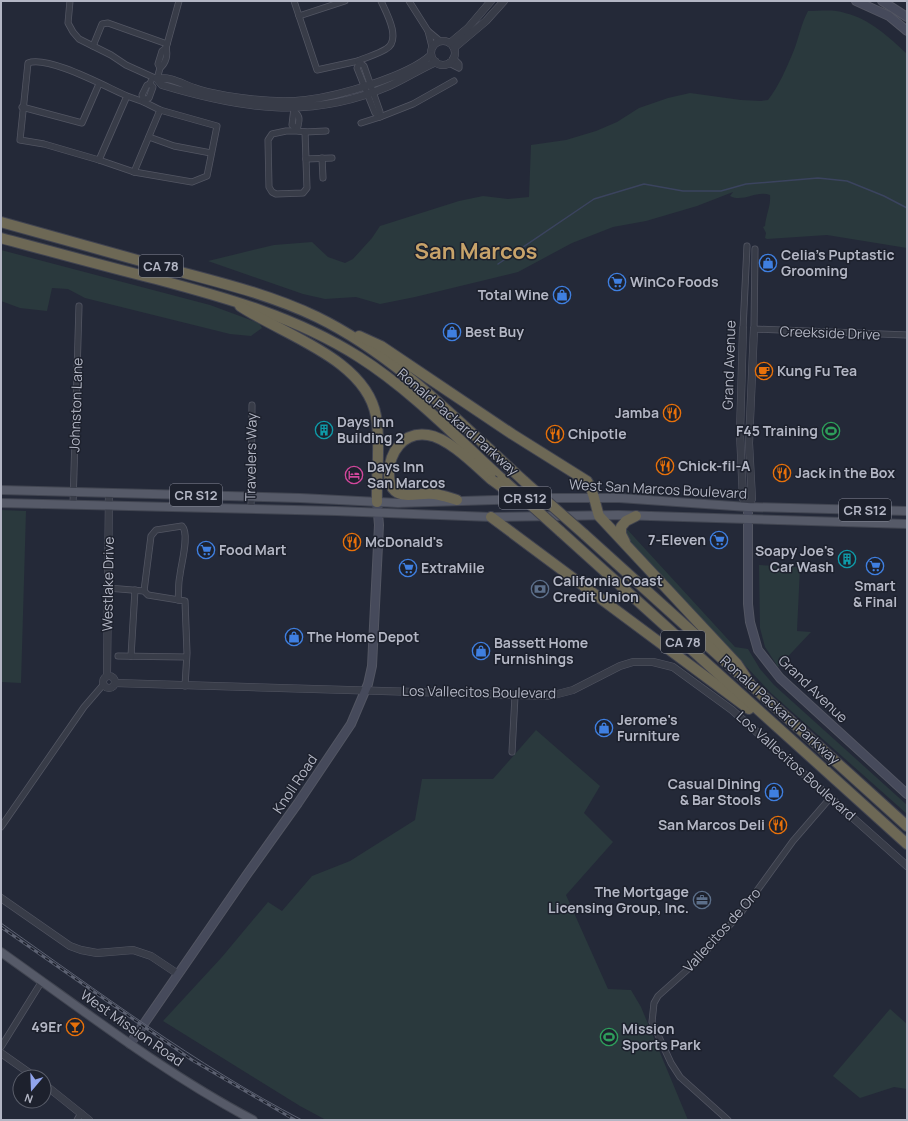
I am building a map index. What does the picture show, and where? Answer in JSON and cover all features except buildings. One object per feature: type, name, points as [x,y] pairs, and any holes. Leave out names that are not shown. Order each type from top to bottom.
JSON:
[{"type":"highway","name":"Ronald Packard Parkway","points":[[1,222],[239,288],[279,301],[318,318],[376,353],[402,371],[907,826]]},
{"type":"highway","name":"Ronald Packard Parkway","points":[[1,238],[230,299],[295,323],[331,340],[360,358],[410,396],[497,479],[560,531],[907,844]]},
{"type":"highway","points":[[230,299],[251,314],[290,333],[318,350],[350,373],[366,390],[373,402],[378,433],[377,502]]},
{"type":"highway","points":[[318,318],[381,346],[512,434],[587,481],[593,489],[593,498],[599,516],[737,664],[748,682]]},
{"type":"highway","points":[[457,500],[432,494],[403,494],[395,491],[389,483],[390,464],[394,451],[405,439],[412,436],[428,435],[444,441],[497,479]]},
{"type":"highway","points":[[629,549],[621,534],[621,527],[626,521],[636,516]]},
{"type":"highway","points":[[491,517],[806,752]]},
{"type":"main road","points":[[856,1],[889,16],[906,30]]},
{"type":"main road","points":[[882,1],[907,17]]},
{"type":"main road","name":"West San Marcos Boulevard","points":[[1,490],[398,503],[457,500],[593,498],[748,507],[907,512]]},
{"type":"main road","points":[[319,511],[330,506],[339,505],[342,500]]},
{"type":"main road","name":"West San Marcos Boulevard","points":[[1,502],[491,517],[636,516],[907,524]]},
{"type":"main road","name":"Knoll Road","points":[[130,1044],[298,803],[350,724],[366,690],[372,666],[375,638],[377,502]]},
{"type":"main road","name":"Grand Avenue","points":[[748,507],[748,604],[750,622],[758,650],[780,678],[907,794]]},
{"type":"main road","name":"West Mission Road","points":[[1,952],[130,1044],[210,1095],[253,1120]]},
{"type":"street","points":[[70,1],[68,23],[79,39],[155,78],[162,85],[229,103],[253,107],[294,106],[339,102],[397,75],[431,55]]},
{"type":"street","points":[[144,101],[142,95],[147,85],[150,84],[155,78],[160,68],[158,64],[162,51],[166,46],[179,1]]},
{"type":"street","points":[[294,1],[317,70],[358,63],[387,49],[391,45],[392,22],[381,1]]},
{"type":"street","points":[[299,16],[345,1]]},
{"type":"street","points":[[409,1],[428,31],[440,41],[452,45]]},
{"type":"street","points":[[451,61],[452,45],[491,1]]},
{"type":"street","points":[[452,45],[486,21],[504,1]]},
{"type":"street","points":[[93,46],[102,24],[108,23],[166,46]]},
{"type":"street","points":[[428,31],[432,47],[431,55],[436,62],[442,64],[451,61]]},
{"type":"street","points":[[432,47],[440,41]]},
{"type":"street","points":[[35,60],[65,68],[99,84],[127,96],[144,101],[160,110],[217,126],[206,176],[192,182],[134,172],[44,144],[20,140],[22,107],[28,63],[35,60]]},
{"type":"street","points":[[451,61],[461,70]]},
{"type":"street","points":[[368,89],[388,86],[436,62]]},
{"type":"street","points":[[358,63],[364,66],[368,89],[375,113],[379,116]]},
{"type":"street","points":[[361,123],[413,104],[454,81]]},
{"type":"street","points":[[22,107],[82,123],[99,84]]},
{"type":"street","points":[[99,160],[127,96]]},
{"type":"street","points":[[294,106],[299,116],[300,125],[297,130]]},
{"type":"street","points":[[134,172],[160,110]]},
{"type":"street","points":[[305,132],[305,191],[303,193],[280,194],[272,192],[269,187],[268,140],[272,134],[297,130],[305,132],[326,131]]},
{"type":"street","points":[[149,136],[174,146],[211,153]]},
{"type":"street","points":[[322,158],[323,178]]},
{"type":"street","points":[[306,159],[332,158]]},
{"type":"street","name":"Grand Avenue","points":[[747,246],[740,433],[743,500],[748,507],[752,500],[749,443],[754,330],[755,249]]},
{"type":"street","name":"Johnston Lane","points":[[73,504],[80,306]]},
{"type":"street","name":"Creekside Drive","points":[[754,330],[907,335]]},
{"type":"street","name":"Travelers Way","points":[[251,509],[252,405]]},
{"type":"street","name":"Westlake Drive","points":[[108,676],[109,493]]},
{"type":"street","points":[[144,592],[152,536],[156,530],[182,526],[185,532],[184,553],[179,575],[178,600]]},
{"type":"street","points":[[108,588],[135,590],[144,592],[148,595],[185,601],[185,686]]},
{"type":"street","points":[[131,656],[135,590]]},
{"type":"street","points":[[118,656],[186,657]]},
{"type":"street","name":"Los Vallecitos Boulevard","points":[[115,683],[550,696],[573,690],[616,668],[633,662],[652,662],[673,667],[732,710],[907,866]]},
{"type":"street","points":[[1,826],[88,702],[103,685],[103,679],[108,676],[113,678],[115,683],[110,688],[103,685]]},
{"type":"street","points":[[512,752],[515,696]]},
{"type":"street","name":"Vallecitos de Oro","points":[[728,1120],[680,1077],[670,1063],[652,1017],[654,1003],[658,996],[695,963],[740,914],[793,841],[831,797]]},
{"type":"street","points":[[1,898],[70,946],[97,953],[133,950],[151,956],[178,974]]},
{"type":"street","points":[[1,1047],[42,981]]},
{"type":"street","points":[[1,1053],[24,1069]]},
{"type":"street","points":[[52,1092],[79,1117],[89,1120]]},
{"type":"shaded area","points":[[827,10],[854,16],[879,29],[907,54],[907,248],[827,235],[767,239],[765,238],[766,233],[763,227],[765,226],[770,203],[770,195],[760,194],[735,198],[730,196],[733,192],[697,206],[646,221],[613,227],[572,243],[518,272],[380,304],[356,297],[325,299],[303,294],[208,261],[274,245],[312,242],[328,257],[345,263],[353,259],[372,238],[380,226],[459,201],[483,196],[508,199],[529,197],[531,145],[566,140],[596,131],[617,122],[639,108],[668,98],[690,93],[741,100],[768,100],[776,89],[786,70],[808,11]]},
{"type":"shaded area","points":[[1,250],[210,305],[259,323],[262,328],[251,336],[230,334],[85,298],[68,289],[52,288],[47,311],[20,308],[1,301]]},
{"type":"shaded area","points":[[1,510],[26,511],[21,683],[1,682]]},
{"type":"shaded area","points":[[625,527],[735,647],[748,649],[760,669],[774,685],[907,805],[907,814],[771,693],[630,543],[624,535]]},
{"type":"shaded area","points":[[759,565],[800,567],[797,631],[811,632],[778,667],[765,647],[760,628]]},
{"type":"shaded area","points":[[536,730],[600,786],[584,813],[613,842],[566,895],[608,989],[631,990],[641,1007],[688,1120],[326,1120],[300,1106],[163,1021],[222,957],[268,902],[282,911],[312,876],[350,861],[415,820],[422,779],[493,779]]},
{"type":"shaded area","points":[[890,1009],[907,1024],[907,1089],[894,1087],[860,1098],[833,1076]]},
{"type":"waterway","points":[[498,264],[594,199],[644,184],[683,191],[721,191],[746,184],[818,178],[847,181],[884,196],[907,208]]},
{"type":"tram line","points":[[1,923],[111,1001],[186,1051],[262,1098],[302,1120]]},
{"type":"railway","points":[[1,927],[192,1060],[295,1120]]},
{"type":"place","name":"Celia's Puptastic Grooming","points":[[768,263]]},
{"type":"place","name":"WinCo Foods","points":[[617,282]]},
{"type":"place","name":"Total Wine","points":[[562,295]]},
{"type":"place","name":"Best Buy","points":[[452,332]]},
{"type":"place","name":"Kung Fu Tea","points":[[764,371]]},
{"type":"place","name":"Jamba","points":[[672,413]]},
{"type":"place","name":"Days Inn Building 2","points":[[324,430]]},
{"type":"place","name":"F45 Training","points":[[831,431]]},
{"type":"place","name":"Chipotle","points":[[555,434]]},
{"type":"place","name":"Chick-fil-A","points":[[665,466]]},
{"type":"place","name":"Jack in the Box","points":[[782,473]]},
{"type":"place","name":"Days Inn San Marcos","points":[[354,475]]},
{"type":"place","name":"7-Eleven","points":[[719,540]]},
{"type":"place","name":"McDonald's","points":[[352,542]]},
{"type":"place","name":"Food Mart","points":[[206,550]]},
{"type":"place","name":"Soapy Joe's Car Wash","points":[[847,559]]},
{"type":"place","name":"Smart & Final","points":[[875,566]]},
{"type":"place","name":"ExtraMile","points":[[408,568]]},
{"type":"place","name":"California Coast Credit Union","points":[[540,589]]},
{"type":"place","name":"The Home Depot","points":[[294,637]]},
{"type":"place","name":"Bassett Home Furnishings","points":[[481,651]]},
{"type":"place","name":"Jerome's Furniture","points":[[604,728]]},
{"type":"place","name":"Casual Dining & Bar Stools","points":[[774,792]]},
{"type":"place","name":"San Marcos Deli","points":[[778,825]]},
{"type":"place","name":"The Mortgage Licensing Group, Inc.","points":[[702,900]]},
{"type":"place","name":"49Er","points":[[75,1027]]},
{"type":"place","name":"Mission Sports Park","points":[[609,1037]]},
{"type":"district","name":"San Marcos","points":[[476,251]]}]
